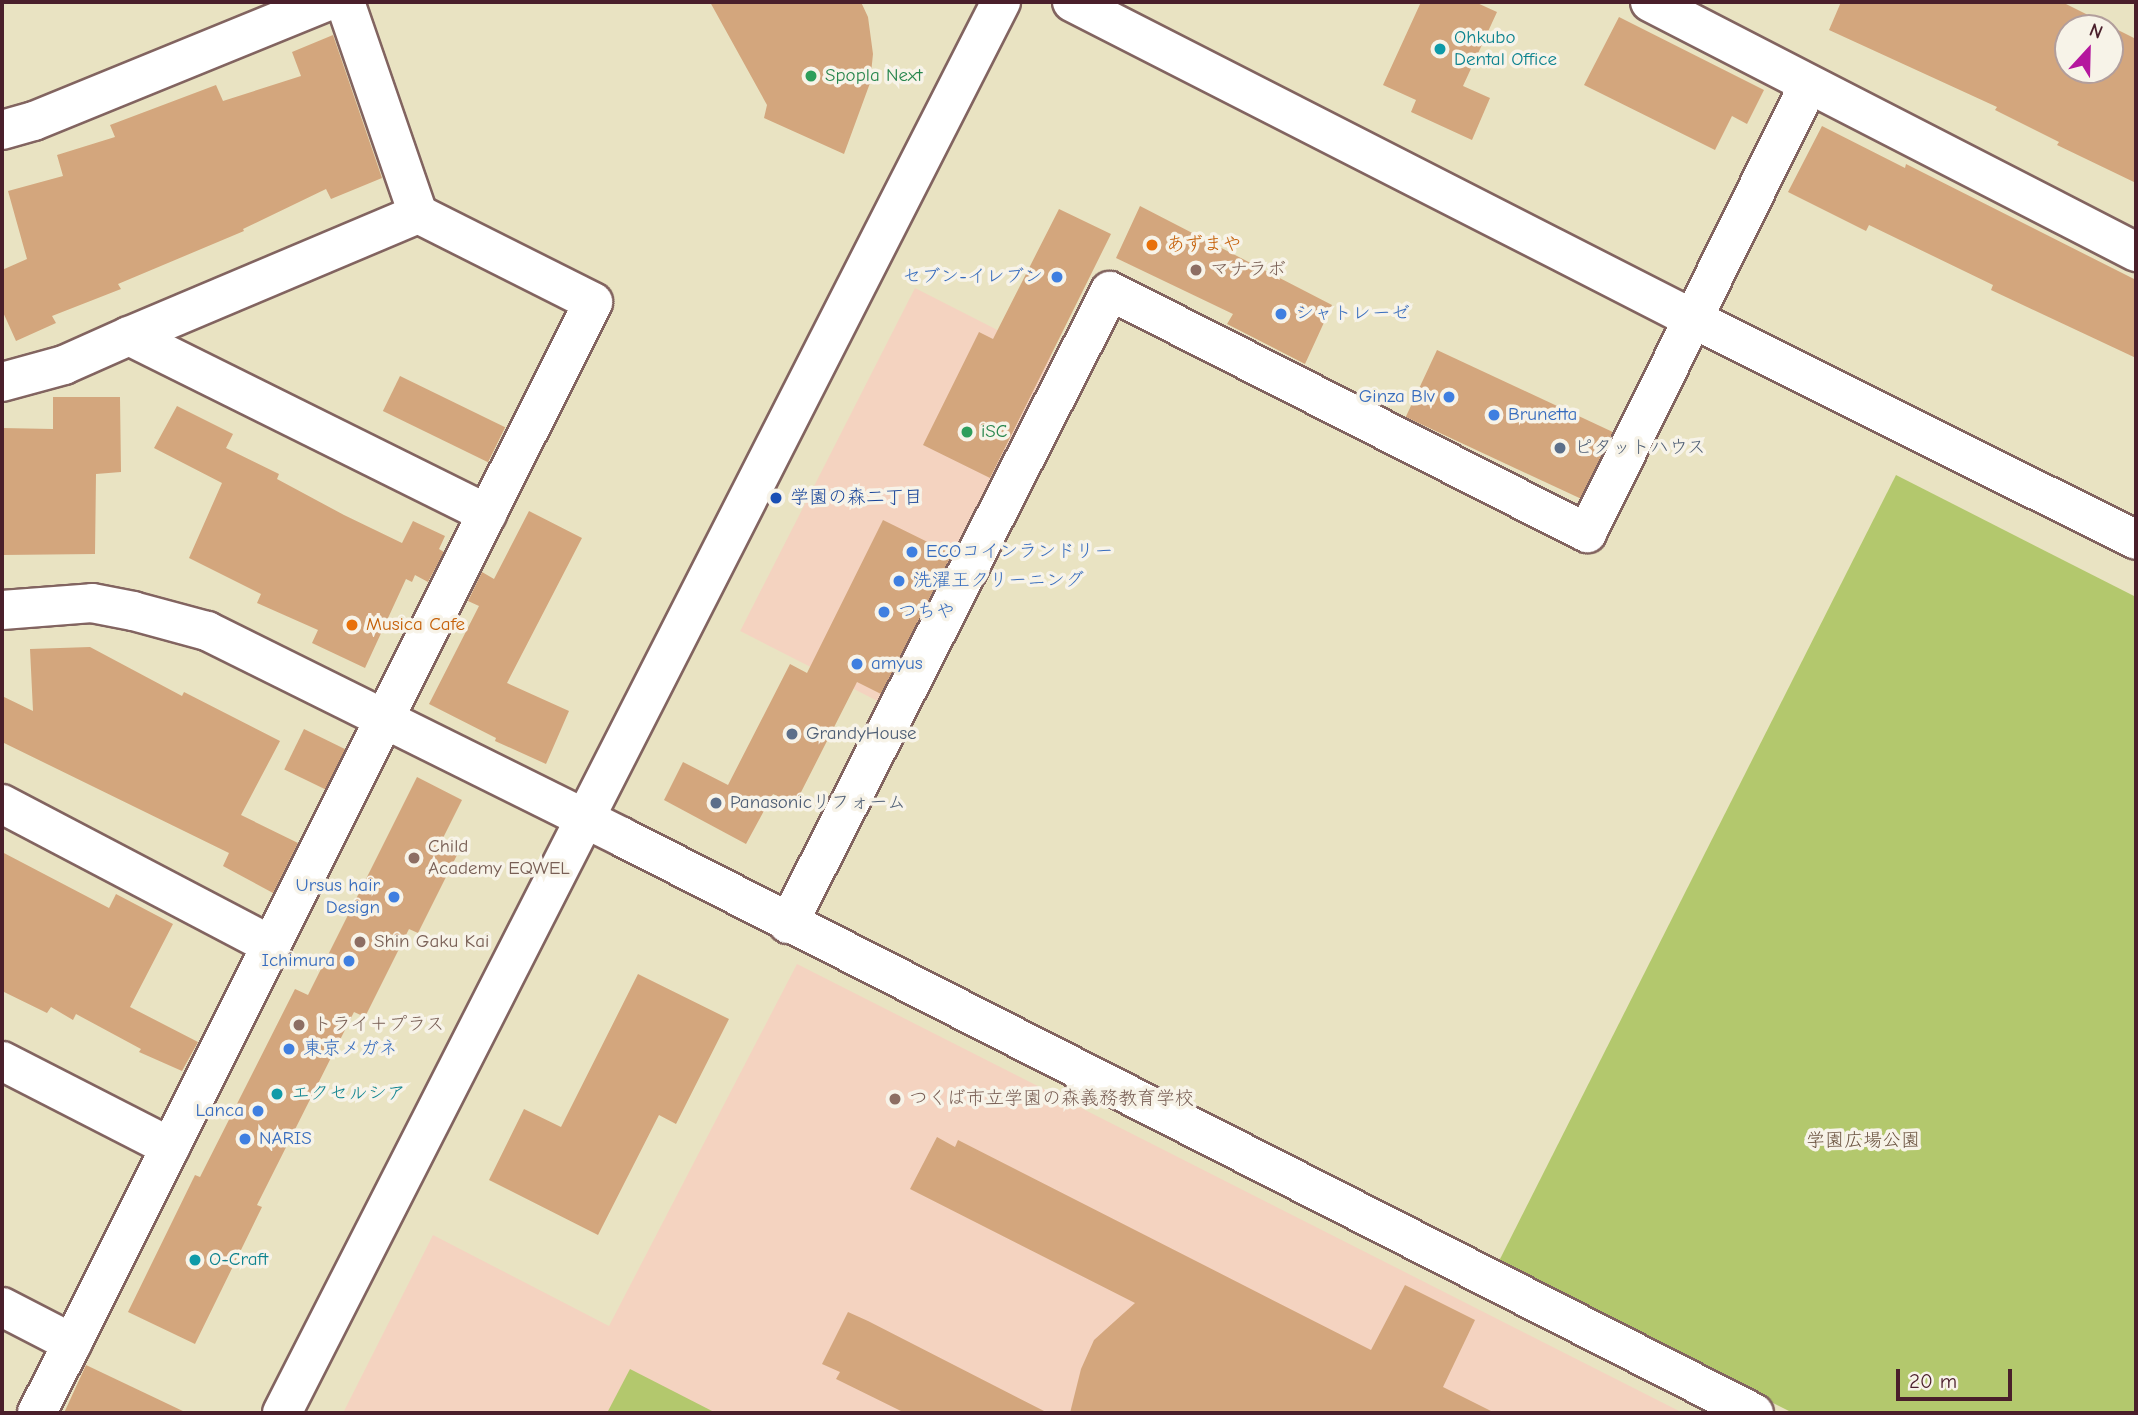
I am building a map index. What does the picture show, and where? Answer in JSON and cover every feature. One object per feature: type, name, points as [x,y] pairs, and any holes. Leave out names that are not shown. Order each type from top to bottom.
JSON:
[{"type":"street","points":[[2,130],[34,121],[325,2]]},
{"type":"street","points":[[37,1413],[593,302],[418,214],[345,2]]},
{"type":"street","points":[[282,1413],[1001,2]]},
{"type":"street","points":[[1072,2],[1691,318],[2136,540]]},
{"type":"street","points":[[1650,2],[2136,252]]},
{"type":"street","points":[[789,924],[1110,291],[1587,533],[1808,85]]},
{"type":"street","points":[[2,382],[64,365],[418,214]]},
{"type":"street","points":[[130,336],[487,514]]},
{"type":"street","points":[[2,610],[92,603],[207,631],[384,721],[585,818],[1754,1413]]},
{"type":"street","points":[[2,804],[271,945]]},
{"type":"street","points":[[2,1061],[170,1147]]},
{"type":"street","points":[[2,1307],[72,1343]]},
{"type":"shaded area","points":[[915,288],[1057,360],[882,703],[740,631]]},
{"type":"shaded area","name":"つくば市立学園の森義務教育学校","points":[[797,964],[1683,1413],[343,1413],[433,1235],[609,1326]]},
{"type":"green space","name":"学園広場公園","points":[[1896,475],[2136,597],[2136,1413],[1793,1413],[1497,1265]]},
{"type":"green space","points":[[630,1369],[716,1413],[607,1413]]},
{"type":"building","name":"Spopla Next","points":[[710,2],[861,2],[868,17],[873,54],[870,83],[844,154],[764,118],[767,105]]},
{"type":"building","name":"Ohkubo Dental Office","points":[[1421,2],[1475,2],[1497,12],[1463,86],[1490,98],[1472,140],[1411,112],[1416,100],[1383,85]]},
{"type":"building","points":[[1841,2],[2062,2],[2086,14],[2054,14],[2054,84],[2124,84],[2124,33],[2136,39],[2136,183],[2057,145],[2059,142],[1995,110],[1997,107],[1829,30]]},
{"type":"building","points":[[1619,17],[1764,90],[1747,124],[1732,116],[1715,150],[1584,85]]},
{"type":"building","points":[[333,35],[382,178],[331,199],[326,189],[243,229],[244,231],[118,284],[121,289],[52,316],[56,323],[16,341],[2,310],[2,270],[27,259],[8,191],[63,176],[57,155],[115,137],[110,125],[216,85],[223,101],[301,76],[292,52]]},
{"type":"building","points":[[1822,126],[1905,168],[1906,164],[2136,280],[2136,358],[1991,290],[1993,285],[1869,225],[1866,231],[1788,192]]},
{"type":"building","points":[[1140,206],[1332,305],[1305,364],[1227,324],[1233,314],[1116,258]]},
{"type":"building","points":[[1059,209],[1111,234],[990,478],[923,445],[979,332],[993,339]]},
{"type":"building","points":[[1437,350],[1613,432],[1582,499],[1406,417]]},
{"type":"building","points":[[400,376],[505,427],[488,462],[383,411]]},
{"type":"building","points":[[53,397],[120,397],[121,472],[96,474],[95,554],[2,555],[2,428],[53,429]]},
{"type":"building","points":[[177,406],[233,434],[226,448],[279,474],[277,479],[344,515],[402,543],[413,521],[445,536],[439,549],[444,552],[428,582],[415,575],[412,582],[406,579],[365,668],[312,643],[318,630],[257,603],[261,594],[189,558],[222,483],[154,448]]},
{"type":"building","points":[[529,511],[582,538],[507,683],[569,711],[546,764],[495,741],[496,738],[429,704],[479,606],[468,601],[482,572],[494,579]]},
{"type":"building","points":[[883,520],[952,554],[881,694],[857,682],[795,804],[773,794],[746,844],[664,800],[683,762],[728,785],[790,664],[807,673]]},
{"type":"building","points":[[90,647],[182,696],[184,692],[280,741],[241,815],[298,843],[273,893],[223,866],[229,853],[2,742],[2,696],[33,711],[30,649]]},
{"type":"building","points":[[304,729],[345,749],[326,790],[284,769]]},
{"type":"building","points":[[417,777],[462,800],[439,846],[457,855],[418,933],[409,929],[365,1017],[354,1012],[257,1205],[262,1207],[195,1344],[128,1312],[195,1175],[200,1177],[295,989],[308,995]]},
{"type":"building","points":[[2,852],[109,908],[116,894],[173,924],[130,1007],[198,1042],[182,1071],[139,1052],[141,1049],[76,1014],[73,1020],[51,1007],[47,1013],[2,991]]},
{"type":"building","points":[[638,974],[729,1019],[676,1124],[659,1115],[598,1235],[489,1180],[524,1109],[561,1127]]},
{"type":"building","points":[[937,1137],[955,1147],[958,1140],[1371,1350],[1405,1285],[1475,1320],[1443,1387],[1495,1413],[1070,1413],[1081,1369],[1094,1340],[1135,1303],[910,1189]]},
{"type":"building","points":[[848,1312],[1048,1413],[905,1413],[836,1379],[840,1372],[822,1364]]},
{"type":"building","points":[[86,1365],[187,1413],[64,1413]]},
{"type":"place","name":"Ohkubo Dental Office","points":[[1440,49]]},
{"type":"place","name":"Spopla Next","points":[[811,76]]},
{"type":"place","name":"あずまや","points":[[1152,245]]},
{"type":"place","name":"マナラボ","points":[[1196,270]]},
{"type":"place","name":"セブン-イレブン","points":[[1057,277]]},
{"type":"place","name":"シャトレーゼ","points":[[1281,314]]},
{"type":"place","name":"Ginza Blv","points":[[1449,397]]},
{"type":"place","name":"Brunetta","points":[[1494,415]]},
{"type":"place","name":"iSC","points":[[967,432]]},
{"type":"place","name":"ピタットハウス","points":[[1560,448]]},
{"type":"place","name":"学園の森二丁目","points":[[776,498]]},
{"type":"place","name":"ECOコインランドリー","points":[[912,552]]},
{"type":"place","name":"洗濯王クリーニング","points":[[899,581]]},
{"type":"place","name":"つちや","points":[[884,612]]},
{"type":"place","name":"Musica Cafe","points":[[352,625]]},
{"type":"place","name":"amyus","points":[[857,664]]},
{"type":"place","name":"GrandyHouse","points":[[792,734]]},
{"type":"place","name":"Panasonicリフォーム","points":[[716,803]]},
{"type":"place","name":"Child Academy EQWEL","points":[[414,858]]},
{"type":"place","name":"Ursus hair Design","points":[[394,897]]},
{"type":"place","name":"Shin Gaku Kai","points":[[360,942]]},
{"type":"place","name":"Ichimura","points":[[349,961]]},
{"type":"place","name":"トライ＋プラス","points":[[299,1025]]},
{"type":"place","name":"東京メガネ","points":[[289,1049]]},
{"type":"place","name":"エクセルシア","points":[[277,1094]]},
{"type":"place","name":"つくば市立学園の森義務教育学校","points":[[895,1099]]},
{"type":"place","name":"Lanca","points":[[258,1111]]},
{"type":"place","name":"NARIS","points":[[245,1139]]},
{"type":"place","name":"O-Craft","points":[[195,1260]]}]
